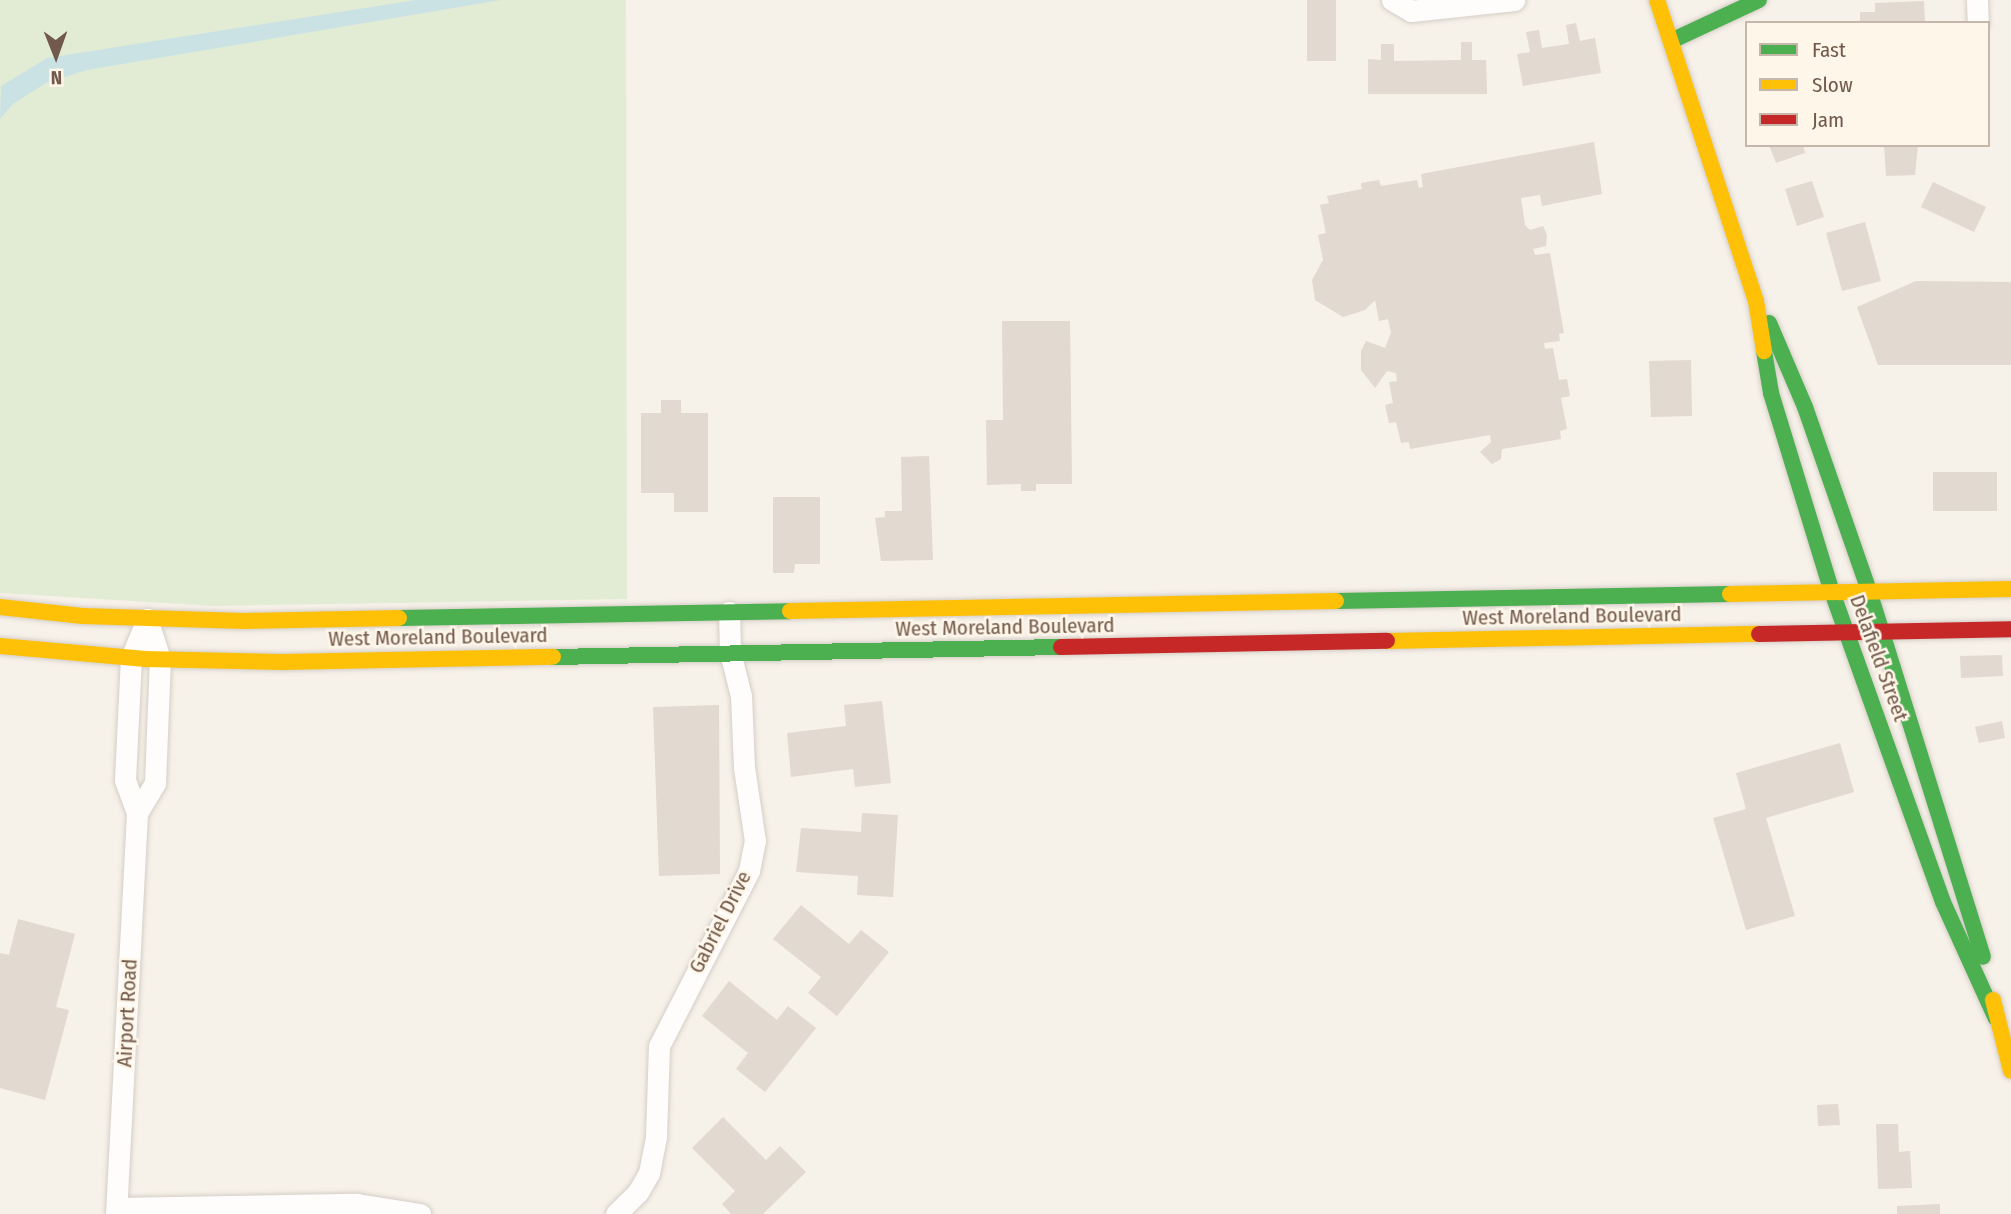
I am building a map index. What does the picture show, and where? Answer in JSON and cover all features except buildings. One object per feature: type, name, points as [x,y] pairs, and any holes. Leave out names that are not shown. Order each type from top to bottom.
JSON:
[{"type":"street","points":[[1392,0],[1411,11],[1444,4],[1514,0]]},
{"type":"street","name":"Delafield Street","points":[[1657,0],[1756,301],[1779,417],[1832,592],[1944,902],[1996,1018]]},
{"type":"street","points":[[1671,41],[1759,0]]},
{"type":"street","points":[[1977,0],[1978,21]]},
{"type":"street","name":"Delafield Street","points":[[1756,301],[1773,329],[1805,407],[1869,591],[1965,894],[2011,1071]]},
{"type":"street","points":[[1779,417],[1805,407]]},
{"type":"street","points":[[1805,502],[1835,491]]},
{"type":"street","name":"West Moreland Boulevard","points":[[1998,613],[2011,589]]},
{"type":"street","name":"West Moreland Boulevard","points":[[0,607],[359,639],[730,652],[956,628],[1683,615],[1832,592],[1869,591],[1998,613]]},
{"type":"street","name":"West Moreland Boulevard","points":[[0,646],[160,659],[359,639],[729,612],[956,628],[1683,615],[1848,632],[1881,632],[1998,613]]},
{"type":"street","name":"Gabriel Drive","points":[[616,1214],[638,1192],[649,1173],[656,1136],[654,1085],[659,1046],[749,871],[755,841],[744,767],[741,696],[730,652],[729,612]]},
{"type":"street","name":"Airport Road","points":[[116,1211],[137,813],[125,780],[131,658],[147,619]]},
{"type":"street","name":"Airport Road","points":[[137,813],[155,783],[160,659],[147,619]]},
{"type":"street","points":[[1882,730],[1909,720]]},
{"type":"street","points":[[1944,902],[1965,894]]},
{"type":"street","points":[[116,1211],[313,1209],[357,1204],[420,1214]]},
{"type":"green space","points":[[0,0],[626,0],[627,599],[214,606],[0,593]]},
{"type":"water","points":[[415,0],[501,0],[87,70],[46,83],[13,104],[0,119],[1,86],[47,58]]},
{"type":"traffic: fast","points":[[1671,41],[1759,0]]},
{"type":"traffic: fast","points":[[1769,323],[1805,407],[1869,591],[1983,957]]},
{"type":"traffic: fast","points":[[1764,351],[1771,393],[1832,592],[1943,902],[1996,1019]]},
{"type":"traffic: fast","points":[[1336,601],[1730,594]]},
{"type":"traffic: fast","points":[[399,618],[790,611]]},
{"type":"traffic: fast","points":[[553,657],[1061,647]]},
{"type":"traffic: slow","points":[[1657,0],[1756,301],[1764,351]]},
{"type":"traffic: slow","points":[[1730,594],[2011,589]]},
{"type":"traffic: slow","points":[[790,611],[1336,601]]},
{"type":"traffic: slow","points":[[0,607],[83,616],[243,621],[399,618]]},
{"type":"traffic: slow","points":[[1387,641],[1759,634]]},
{"type":"traffic: slow","points":[[0,646],[145,659],[282,662],[553,657]]},
{"type":"traffic: slow","points":[[1993,1000],[2011,1071]]},
{"type":"traffic: jam","points":[[1759,634],[2011,629]]},
{"type":"traffic: jam","points":[[1061,647],[1387,641]]}]
